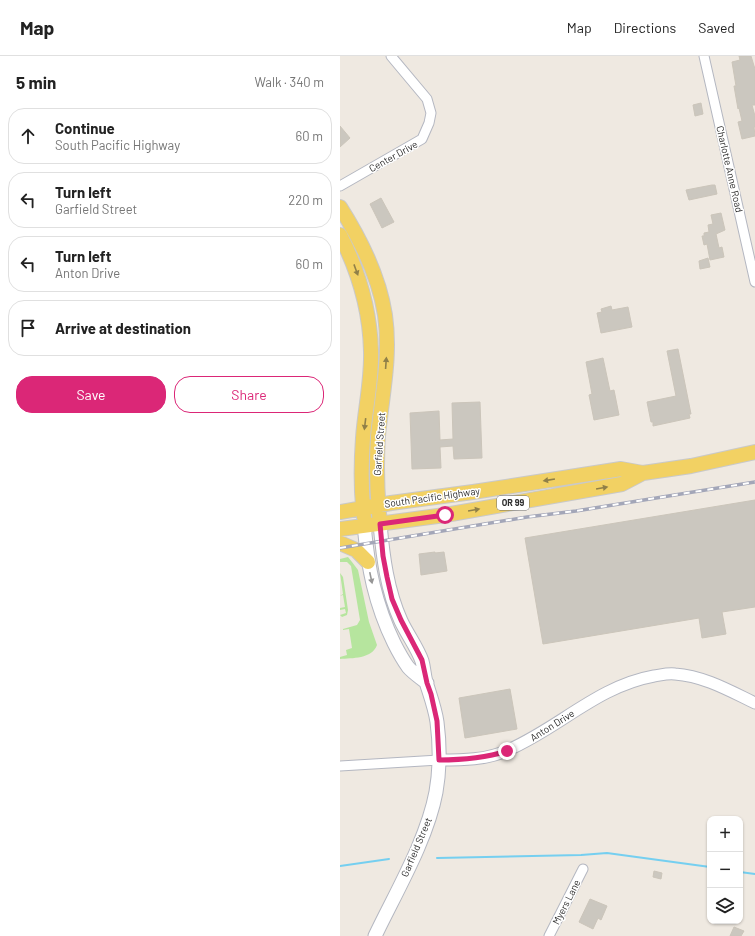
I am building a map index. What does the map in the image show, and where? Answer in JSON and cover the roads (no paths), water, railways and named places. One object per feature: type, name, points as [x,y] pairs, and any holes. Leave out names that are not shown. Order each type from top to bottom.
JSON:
[{"type":"main road","name":"Garfield Street","points":[[340,207],[354,229],[372,269],[385,315],[387,348],[385,385],[376,467],[384,563],[392,599],[422,660],[437,721],[439,760],[436,791],[432,811],[423,834],[375,936]]},
{"type":"main road","name":"Garfield Street","points":[[340,235],[358,274],[369,319],[371,351],[370,386],[363,437],[361,480],[368,562],[377,602],[390,634],[408,667],[427,683]]},
{"type":"main road","name":"South Pacific Highway","points":[[340,529],[445,515],[622,484],[643,474],[755,452]]},
{"type":"main road","name":"South Pacific Highway","points":[[340,512],[621,469],[643,474]]},
{"type":"main road","points":[[340,543],[356,550],[368,562]]},
{"type":"street","name":"Center Drive","points":[[340,186],[422,140],[428,128],[431,113],[427,99],[391,56]]},
{"type":"street","name":"Charlotte Anne Road","points":[[704,56],[755,282]]},
{"type":"street","name":"Anton Drive","points":[[340,766],[460,760],[479,758],[507,751],[609,691],[625,683],[648,677],[674,674],[699,678],[755,703]]},
{"type":"street","name":"Myers Lane","points":[[549,936],[583,869]]},
{"type":"waterway","points":[[437,858],[581,855],[607,853],[707,867]]},
{"type":"waterway","points":[[340,866],[389,859]]},
{"type":"waterway","points":[[743,872],[755,874]]},
{"type":"railway","points":[[340,548],[527,517],[576,511],[755,482]]}]
